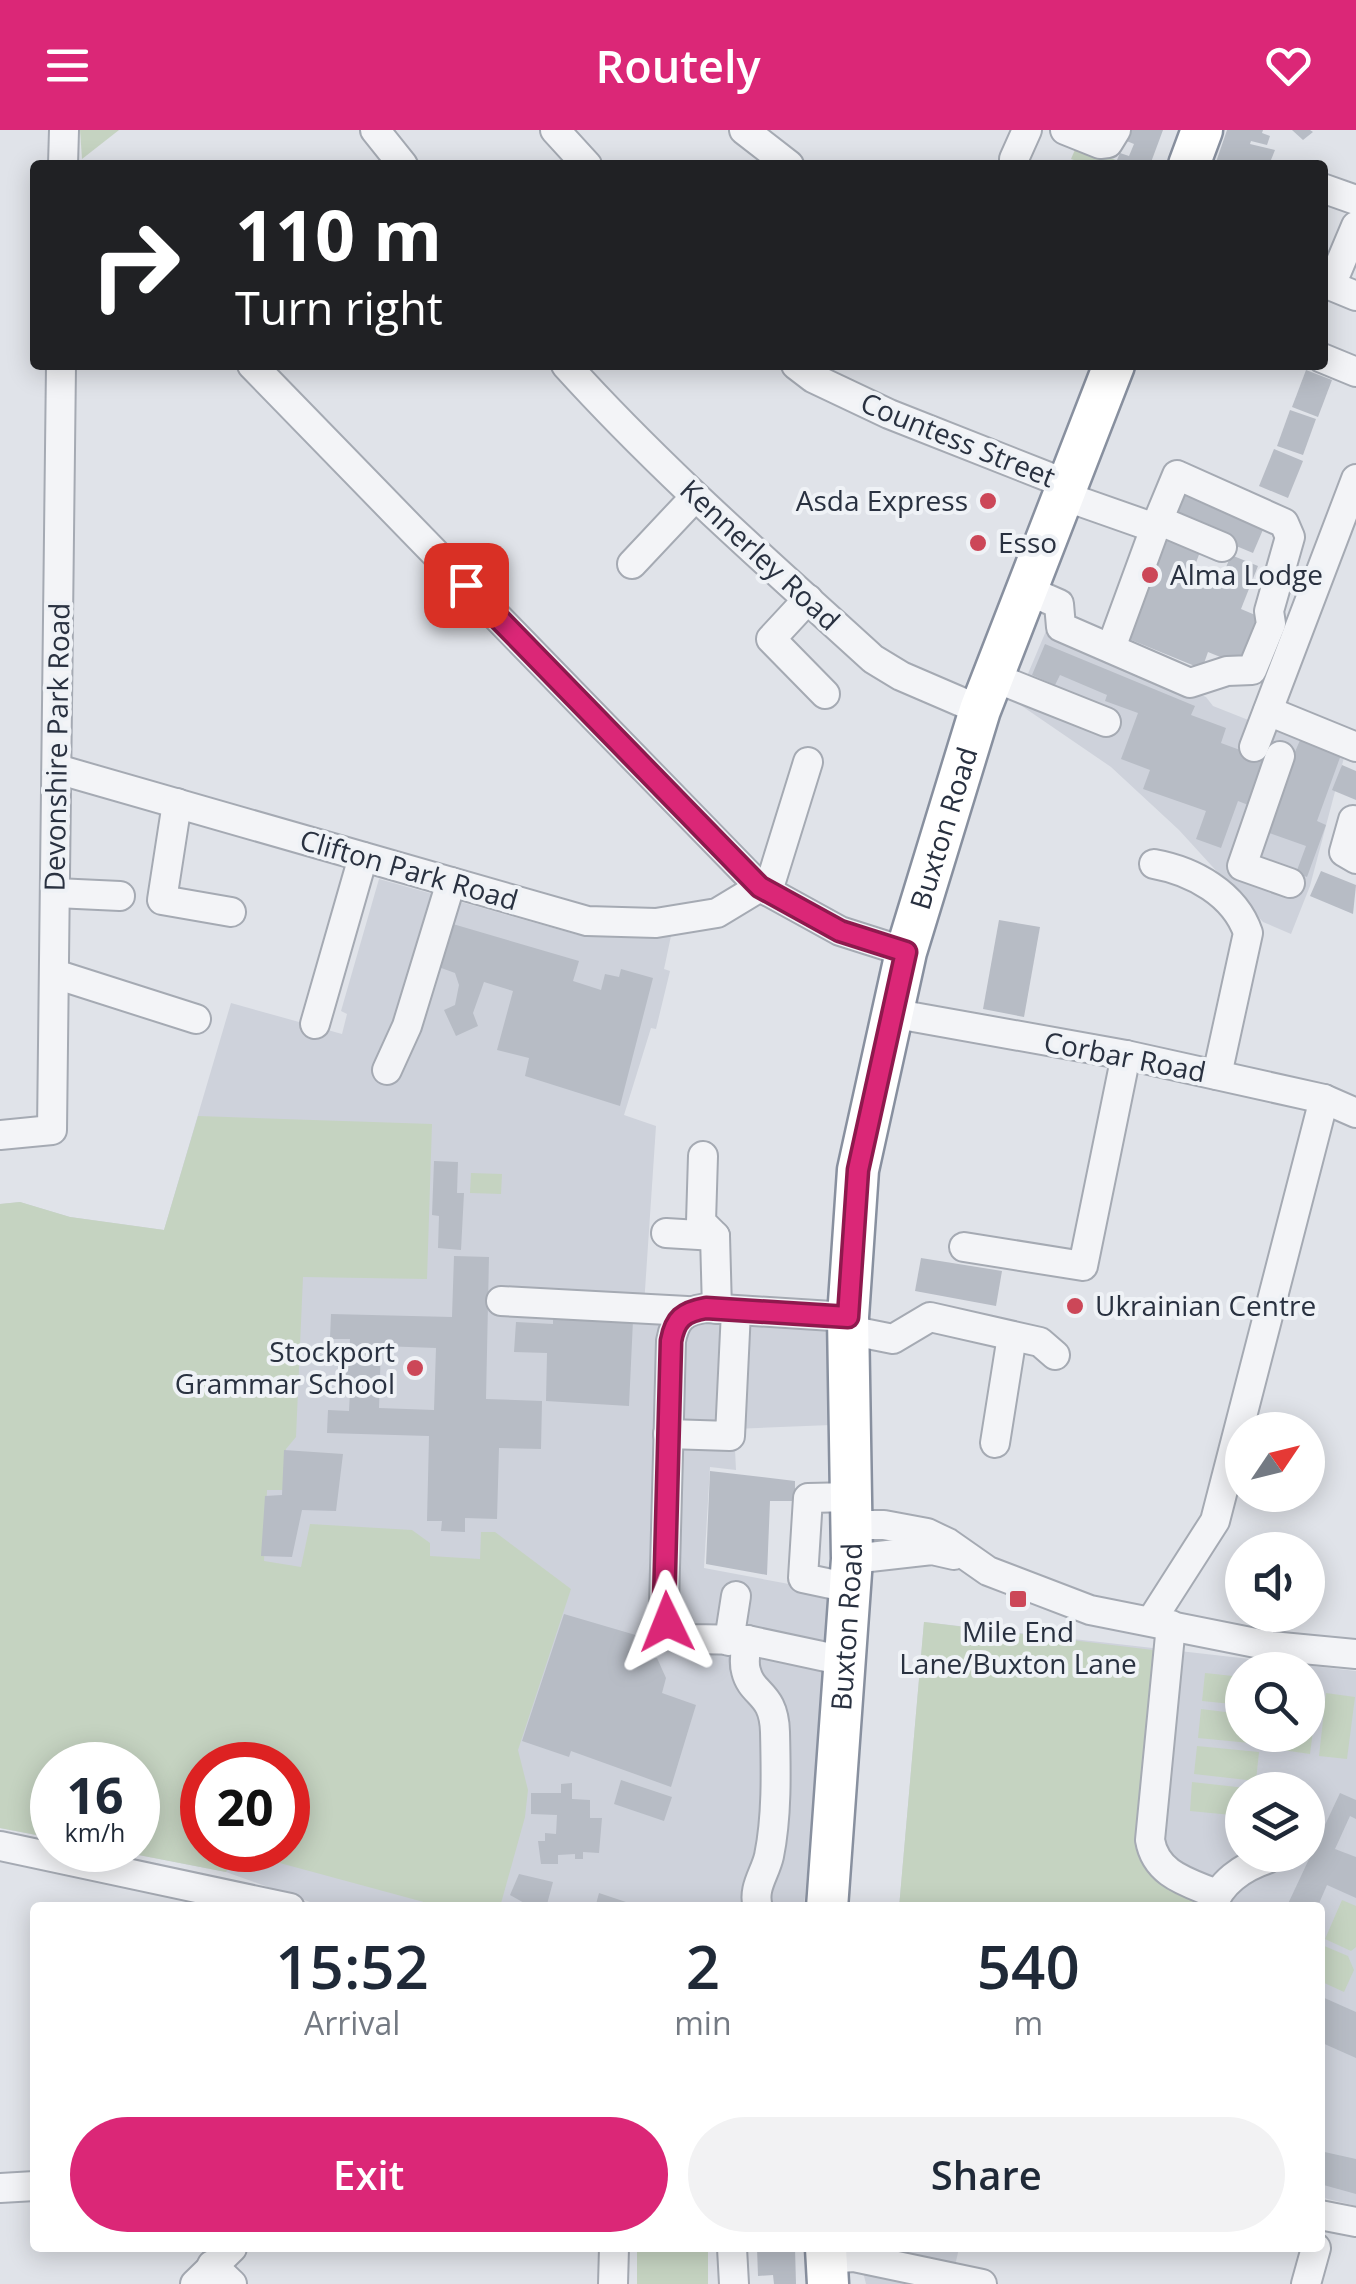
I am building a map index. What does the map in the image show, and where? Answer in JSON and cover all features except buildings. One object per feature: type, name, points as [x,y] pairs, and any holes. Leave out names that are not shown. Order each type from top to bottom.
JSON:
[{"type":"highway","points":[[1190,160],[1202,130]]},
{"type":"highway","name":"Buxton Road","points":[[827,1902],[851,1542],[848,1323],[858,1170],[906,952],[987,694],[1112,370]]},
{"type":"street","points":[[63,160],[64,130]]},
{"type":"street","points":[[375,130],[400,160]]},
{"type":"street","points":[[555,130],[582,160]]},
{"type":"street","points":[[744,130],[782,160]]},
{"type":"street","points":[[1014,160],[1027,130]]},
{"type":"street","points":[[1065,130],[1100,144],[1108,143],[1116,130]]},
{"type":"street","points":[[1328,190],[1356,200]]},
{"type":"street","points":[[1356,226],[1330,277],[1356,296]]},
{"type":"street","points":[[1328,360],[1356,372]]},
{"type":"street","name":"Devonshire Park Road","points":[[0,1135],[52,1130],[62,370]]},
{"type":"street","points":[[257,370],[764,889],[840,931],[906,952]]},
{"type":"street","name":"Kennerley Road","points":[[571,370],[696,497],[887,668],[1106,722]]},
{"type":"street","name":"Countess Street","points":[[803,370],[888,414],[1066,490],[1222,547]]},
{"type":"street","points":[[1027,590],[1059,604],[1061,627],[1190,683],[1227,671],[1252,670],[1271,624],[1269,610],[1290,537],[1284,523],[1177,475],[1111,648]]},
{"type":"street","points":[[1290,883],[1242,866],[1268,711],[1348,524],[1356,479]]},
{"type":"street","points":[[632,564],[696,497]]},
{"type":"street","points":[[808,600],[771,639],[825,694]]},
{"type":"street","points":[[1268,711],[1356,746]]},
{"type":"street","points":[[764,889],[808,762]]},
{"type":"street","name":"Clifton Park Road","points":[[58,769],[587,921],[656,923],[717,913],[764,889]]},
{"type":"street","points":[[141,898],[177,803]]},
{"type":"street","points":[[1353,820],[1344,852],[1356,859]]},
{"type":"street","points":[[314,1024],[364,857]]},
{"type":"street","points":[[1154,864],[1184,870],[1208,884],[1243,917],[1248,933],[1217,1075]]},
{"type":"street","points":[[387,1070],[407,1026],[451,882]]},
{"type":"street","points":[[56,893],[141,898],[231,912]]},
{"type":"street","points":[[54,974],[196,1019]]},
{"type":"street","name":"Corbar Road","points":[[891,1013],[1126,1055],[1324,1099],[1356,1113]]},
{"type":"street","points":[[964,1248],[1083,1266],[1126,1055]]},
{"type":"street","points":[[1242,1872],[1214,1901],[1166,1872],[1152,1851],[1161,1623],[1216,1521],[1324,1099]]},
{"type":"street","points":[[668,1434],[730,1436],[726,1310],[715,1236],[701,1222],[704,1156]]},
{"type":"street","points":[[666,1233],[715,1236]]},
{"type":"street","points":[[501,1301],[726,1310],[848,1323],[892,1338],[930,1318],[1040,1342],[1054,1356]]},
{"type":"street","points":[[687,1311],[674,1322],[671,1341],[664,1606],[667,1622],[678,1634],[691,1639],[738,1641],[845,1661]]},
{"type":"street","points":[[995,1442],[1012,1336]]},
{"type":"street","points":[[851,1542],[932,1550],[966,1558],[988,1572],[1090,1610],[1272,1646],[1356,1654]]},
{"type":"street","points":[[736,1596],[738,1641],[744,1667],[773,1709],[775,1730],[774,1815],[769,1858],[757,1902]]},
{"type":"street","points":[[0,1846],[262,1902]]},
{"type":"street","points":[[0,2188],[30,2186]]},
{"type":"street","points":[[1325,2221],[1356,2222]]},
{"type":"street","points":[[613,2284],[614,2252]]},
{"type":"street","points":[[732,2252],[734,2284]]},
{"type":"street","points":[[1306,2284],[1315,2252]]},
{"type":"street","points":[[827,2264],[854,2257],[982,2284]]},
{"type":"shaded area","points":[[1046,631],[1206,697],[1213,706],[1346,750],[1310,886],[1291,934],[1263,922],[1179,830],[1111,767],[1016,702]]},
{"type":"shaded area","name":"Stockport Grammar School","points":[[379,879],[578,935],[671,936],[664,969],[670,971],[656,1029],[651,1028],[624,1115],[656,1126],[644,1305],[827,1312],[831,1425],[734,1429],[736,1470],[710,1467],[704,1568],[832,1592],[804,1902],[310,1902],[226,1872],[310,1872],[310,1742],[180,1742],[180,1863],[160,1859],[160,1742],[30,1742],[30,1834],[0,1828],[0,1204],[20,1202],[70,1217],[164,1230],[231,1003],[342,1034],[347,1014],[341,1011]]},
{"type":"shaded area","points":[[924,1622],[1225,1656],[1225,1752],[1325,1752],[1325,1667],[1356,1671],[1356,2206],[1325,2198],[1325,1902],[900,1902]]},
{"type":"shaded area","points":[[858,2252],[958,2252],[951,2284],[866,2284]]},
{"type":"green space","points":[[80,130],[119,130],[82,159]]},
{"type":"green space","points":[[1077,145],[1116,160],[1074,160]]},
{"type":"green space","points":[[198,1116],[432,1124],[427,1279],[303,1277],[296,1437],[286,1449],[284,1490],[267,1490],[264,1561],[301,1567],[310,1524],[412,1530],[430,1543],[430,1556],[480,1559],[481,1532],[495,1532],[571,1589],[518,1750],[528,1790],[525,1817],[501,1902],[424,1902],[310,1871],[310,1742],[180,1742],[180,1863],[160,1859],[160,1742],[30,1742],[30,1834],[0,1828],[0,1204],[20,1202],[70,1217],[164,1230]]},
{"type":"green space","points":[[471,1173],[502,1174],[501,1194],[470,1193]]},
{"type":"green space","points":[[924,1622],[1161,1651],[1144,1844],[1208,1898],[1207,1902],[900,1902]]},
{"type":"green space","points":[[1205,1673],[1225,1675],[1225,1703],[1202,1701]]},
{"type":"green space","points":[[1326,1693],[1355,1697],[1347,1759],[1319,1756],[1319,1752],[1325,1752]]},
{"type":"green space","points":[[1201,1709],[1225,1712],[1225,1741],[1198,1738]]},
{"type":"green space","points":[[1197,1746],[1225,1749],[1225,1752],[1259,1752],[1257,1772],[1225,1772],[1225,1778],[1194,1774]]},
{"type":"green space","points":[[1192,1782],[1225,1786],[1225,1814],[1190,1811]]},
{"type":"green space","points":[[1342,1900],[1356,1906],[1356,1947],[1351,1951],[1325,1939]]},
{"type":"green space","points":[[1325,1946],[1348,1956],[1354,1970],[1344,1992],[1325,1983]]},
{"type":"green space","points":[[637,2252],[708,2252],[708,2284],[637,2284]]},
{"type":"place","name":"Asda Express","points":[[988,501]]},
{"type":"place","name":"Esso","points":[[978,543]]},
{"type":"place","name":"Alma Lodge","points":[[1150,575]]},
{"type":"place","name":"Ukrainian Centre","points":[[1075,1306]]},
{"type":"place","name":"Stockport Grammar School","points":[[415,1368]]},
{"type":"place","name":"Mile End Lane/Buxton Lane","points":[[1018,1599]]},
{"type":"route","points":[[466,585],[760,887],[840,931],[906,952],[858,1170],[848,1317],[706,1308],[687,1311],[674,1322],[664,1606],[667,1622]]}]
